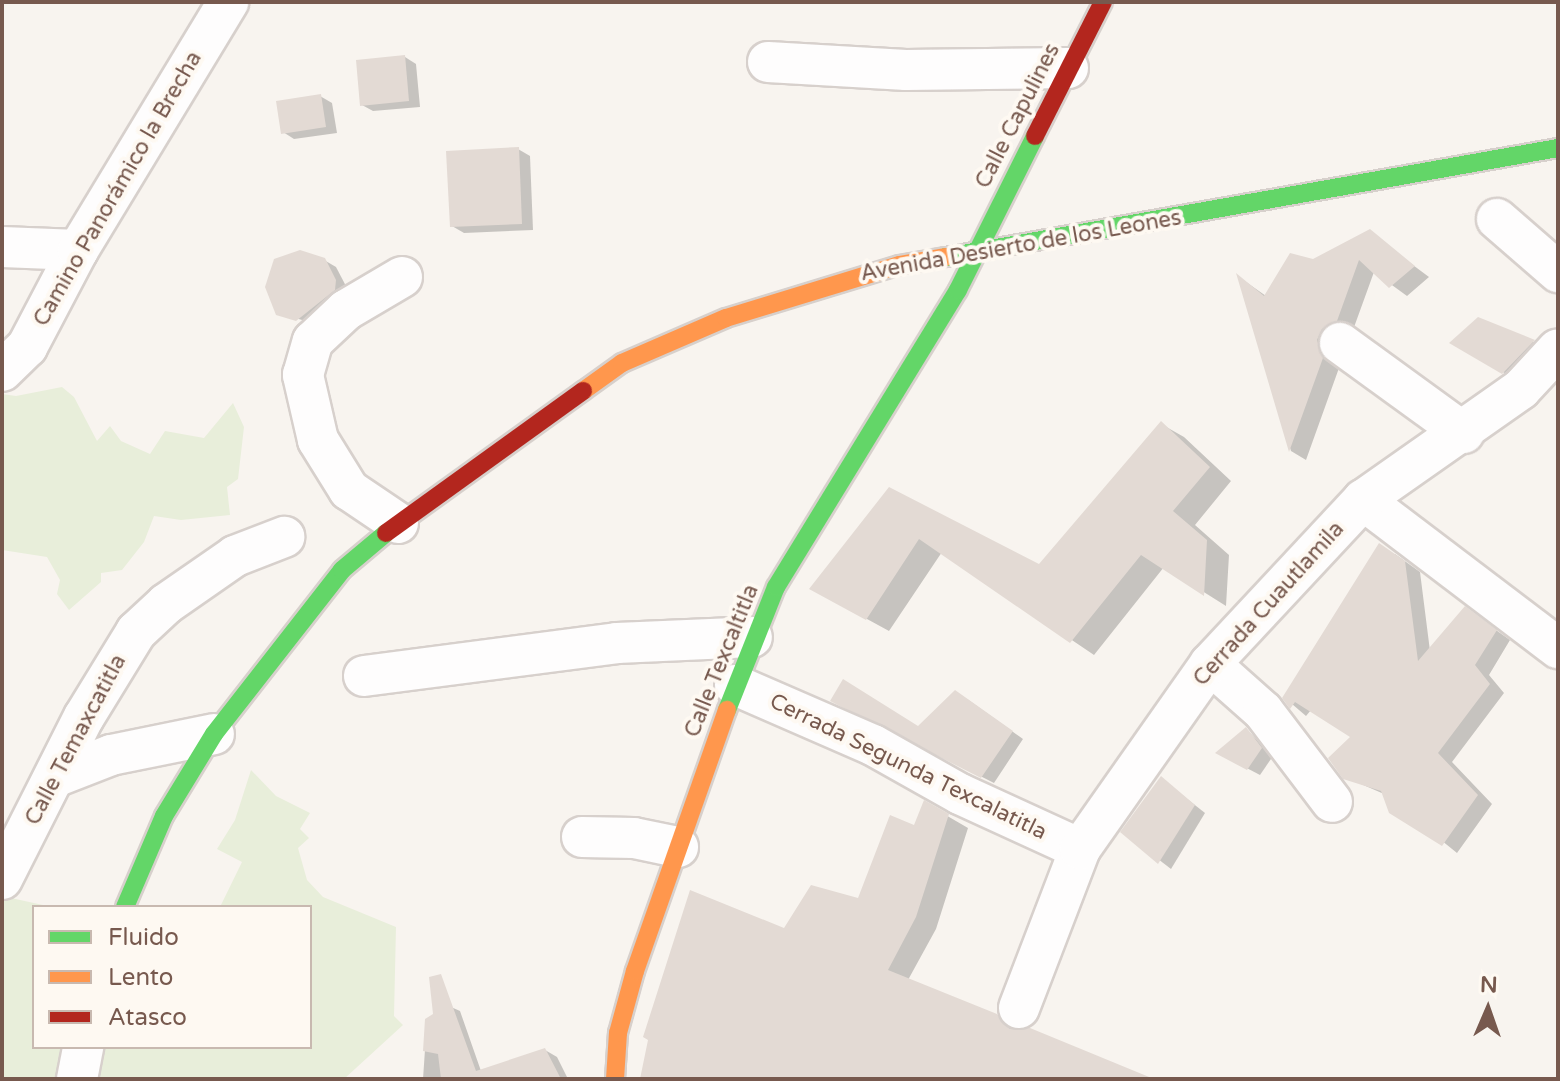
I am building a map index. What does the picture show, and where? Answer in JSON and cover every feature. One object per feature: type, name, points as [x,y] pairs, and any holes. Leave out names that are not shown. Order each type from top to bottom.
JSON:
[{"type":"street","name":"Camino Panorámico la Brecha","points":[[2,371],[27,347],[78,250],[228,2]]},
{"type":"street","name":"Calle Capulines","points":[[977,252],[1103,2]]},
{"type":"street","points":[[768,62],[906,70],[1068,68]]},
{"type":"street","name":"Avenida Desierto de los Leones","points":[[126,905],[164,816],[214,734],[342,570],[398,523],[622,363],[726,318],[840,279],[1558,148]]},
{"type":"street","points":[[1497,219],[1558,272]]},
{"type":"street","points":[[2,247],[78,250]]},
{"type":"street","name":"Calle Texcaltitla","points":[[615,1079],[618,1033],[678,847],[752,637],[776,587],[977,252]]},
{"type":"street","points":[[398,523],[349,490],[318,440],[303,375],[313,341],[346,310],[402,277]]},
{"type":"street","points":[[1340,343],[1464,433]]},
{"type":"street","name":"Cerrada Cuautlamila","points":[[1019,1008],[1080,849],[1210,664],[1363,500],[1464,433],[1521,389],[1558,349]]},
{"type":"street","points":[[1363,500],[1558,648]]},
{"type":"street","name":"Calle Temaxcatitla","points":[[2,879],[136,632],[166,604],[235,556],[284,537]]},
{"type":"street","points":[[364,676],[617,643],[752,637]]},
{"type":"street","points":[[1210,664],[1263,711],[1332,802]]},
{"type":"street","name":"Cerrada Segunda Texcalatitla","points":[[735,685],[873,745],[960,794],[1080,849]]},
{"type":"street","points":[[55,777],[111,755],[214,734]]},
{"type":"street","points":[[582,837],[634,838],[678,847]]},
{"type":"street","points":[[77,1079],[83,1049]]},
{"type":"green space","points":[[62,387],[74,397],[97,441],[110,426],[121,441],[150,454],[165,431],[204,438],[233,403],[244,427],[238,479],[227,487],[230,515],[181,520],[154,516],[144,542],[122,570],[101,573],[101,582],[69,610],[57,594],[60,580],[47,557],[2,550],[2,394],[16,396]]},
{"type":"green space","points":[[251,770],[276,796],[310,813],[300,829],[309,838],[298,848],[307,880],[323,897],[396,927],[394,1016],[403,1025],[344,1079],[2,1079],[2,896],[43,905],[32,905],[32,1049],[312,1049],[312,905],[221,905],[242,862],[217,849],[235,820]]},
{"type":"building","points":[[405,55],[409,101],[360,106],[356,60]]},
{"type":"building","points":[[321,94],[326,127],[281,134],[276,101]]},
{"type":"building","points":[[519,147],[522,224],[450,227],[446,151]]},
{"type":"building","points":[[1370,229],[1415,266],[1389,288],[1359,260],[1337,321],[1322,329],[1317,340],[1323,358],[1289,452],[1236,273],[1264,296],[1290,253],[1313,259]]},
{"type":"building","points":[[300,250],[325,258],[336,280],[335,290],[296,321],[276,315],[265,287],[274,259]]},
{"type":"building","points":[[1478,317],[1535,340],[1502,374],[1449,343]]},
{"type":"building","points":[[1161,421],[1210,467],[1173,511],[1207,540],[1204,596],[1141,555],[1070,643],[919,539],[866,620],[809,589],[889,487],[1039,564]]},
{"type":"building","points":[[1379,543],[1405,561],[1418,661],[1465,606],[1497,630],[1475,665],[1490,684],[1438,753],[1478,795],[1442,846],[1389,813],[1381,791],[1343,779],[1328,758],[1350,737],[1295,702],[1290,709],[1282,698]]},
{"type":"building","points":[[843,679],[918,726],[955,690],[1013,731],[981,778],[830,701]]},
{"type":"building","points":[[1246,727],[1262,748],[1247,770],[1215,753]]},
{"type":"building","points":[[1161,776],[1195,805],[1158,864],[1120,832]]},
{"type":"building","points":[[924,800],[949,814],[916,917],[888,970],[997,1014],[1010,1029],[1030,1028],[1154,1079],[640,1079],[648,1040],[643,1037],[690,890],[784,928],[811,885],[858,898],[890,815],[914,825]]},
{"type":"building","points":[[441,974],[476,1071],[545,1048],[561,1079],[441,1079],[438,1054],[423,1051],[425,1019],[433,1014],[429,977]]},
{"type":"traffic: fast","points":[[727,710],[776,587],[958,290],[1035,136]]},
{"type":"traffic: fast","points":[[946,257],[1558,148]]},
{"type":"traffic: fast","points":[[126,905],[164,816],[214,734],[342,570],[386,533]]},
{"type":"traffic: slow","points":[[583,391],[622,363],[726,318],[899,265],[946,257]]},
{"type":"traffic: slow","points":[[615,1079],[618,1033],[635,971],[727,710]]},
{"type":"traffic: jam","points":[[1035,136],[1103,2]]},
{"type":"traffic: jam","points":[[386,533],[583,391]]}]
